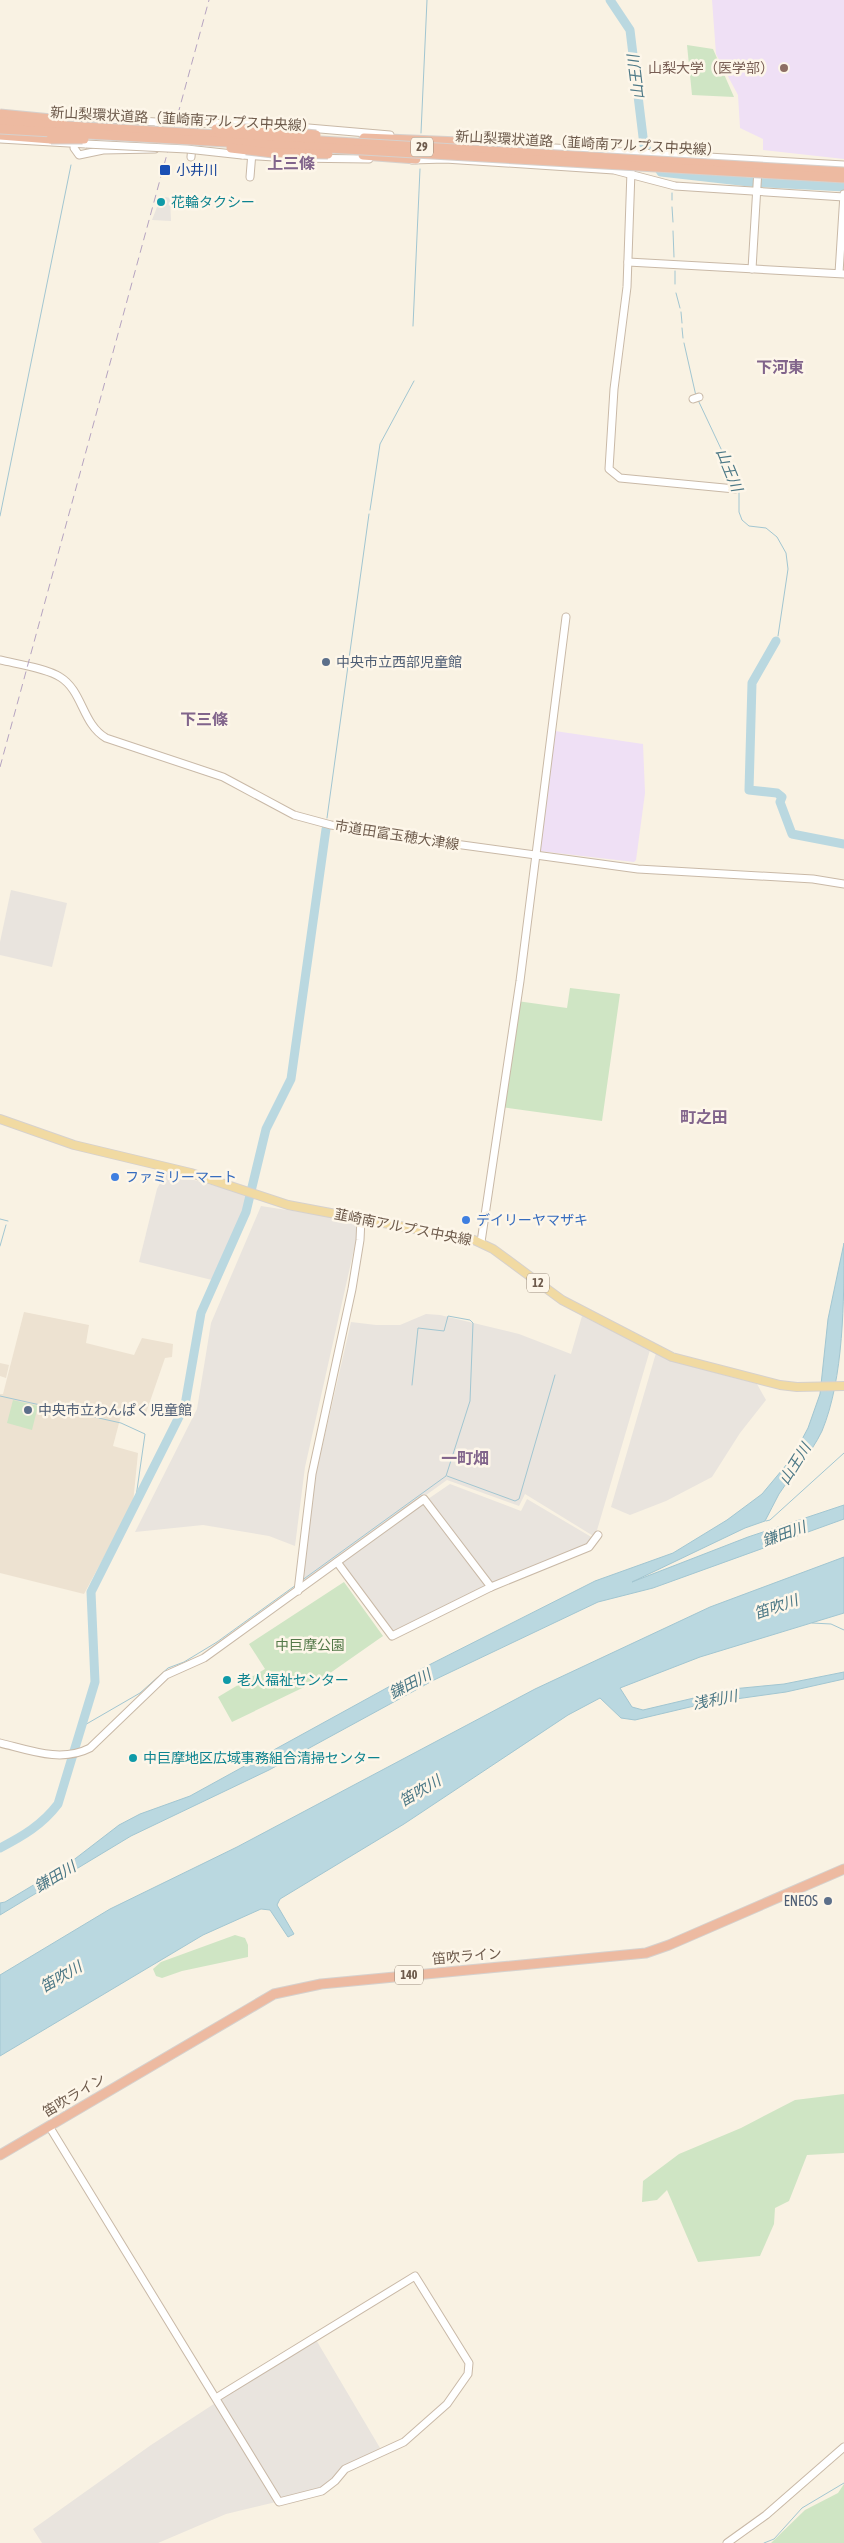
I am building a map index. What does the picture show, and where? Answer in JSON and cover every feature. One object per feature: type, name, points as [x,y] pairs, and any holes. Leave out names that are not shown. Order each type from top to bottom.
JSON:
[{"type":"highway","points":[[0,114],[83,123],[107,128]]},
{"type":"highway","name":"新山梨環状道路（韮崎南アルプス中央線）","points":[[0,122],[107,128],[143,134],[844,178]]},
{"type":"highway","name":"新山梨環状道路（韮崎南アルプス中央線）","points":[[0,129],[117,136],[143,134],[844,172]]},
{"type":"highway","points":[[143,134],[258,129],[364,138],[459,142]]},
{"type":"highway","points":[[143,134],[273,152],[421,159]]},
{"type":"highway","points":[[0,135],[51,139],[117,136]]},
{"type":"highway","name":"笛吹ライン","points":[[0,2154],[274,1994],[322,1984],[646,1952],[669,1945],[844,1869]]},
{"type":"main road","name":"韮崎南アルプス中央線","points":[[0,1119],[74,1145],[191,1173],[300,1208],[481,1242],[562,1300],[672,1357],[780,1385],[844,1386]]},
{"type":"street","points":[[78,117],[153,121],[159,125],[152,151],[103,150],[79,155],[74,151],[74,144],[78,117]]},
{"type":"street","points":[[190,158],[194,123],[254,124],[414,139]]},
{"type":"street","points":[[250,177],[254,124]]},
{"type":"street","points":[[0,139],[187,149],[251,156],[421,159],[614,170],[631,173],[666,185],[844,196],[842,273],[628,262]]},
{"type":"street","points":[[459,142],[844,166]]},
{"type":"street","points":[[632,153],[628,262],[623,324],[614,388],[609,469],[620,478],[735,489]]},
{"type":"street","points":[[752,269],[758,160]]},
{"type":"street","points":[[481,1242],[536,856],[566,617]]},
{"type":"street","name":"市道田富玉穂大津線","points":[[0,660],[58,675],[75,692],[91,725],[106,738],[223,777],[303,819],[382,834],[638,869],[813,879],[844,884]]},
{"type":"street","points":[[298,1591],[312,1474],[352,1290],[360,1240],[361,1218]]},
{"type":"street","points":[[0,1743],[52,1755],[79,1754],[98,1742],[166,1675],[204,1658],[424,1499],[491,1587]]},
{"type":"street","points":[[337,1562],[392,1636],[491,1587],[589,1547],[598,1535]]},
{"type":"street","points":[[49,2126],[216,2398],[280,2502],[322,2491],[335,2481],[345,2469],[404,2442],[447,2404],[468,2374],[469,2363],[415,2276],[216,2398]]},
{"type":"street","points":[[727,2543],[766,2515],[844,2447]]},
{"type":"shaded area","name":"山梨大学（医学部）","points":[[712,0],[844,0],[844,159],[763,150],[763,139],[740,128],[738,95],[716,54]]},
{"type":"shaded area","points":[[165,197],[170,198],[171,221],[152,220],[157,207],[162,208]]},
{"type":"shaded area","points":[[555,731],[643,744],[645,793],[636,860],[634,862],[539,851]]},
{"type":"shaded area","points":[[11,890],[67,903],[52,967],[0,955],[0,942]]},
{"type":"shaded area","points":[[166,1172],[247,1195],[242,1214],[212,1280],[139,1262],[157,1189]]},
{"type":"shaded area","points":[[261,1206],[358,1221],[359,1227],[305,1467],[295,1546],[269,1536],[203,1525],[135,1532],[197,1409],[211,1323]]},
{"type":"shaded area","points":[[24,1312],[89,1325],[86,1343],[134,1355],[142,1338],[173,1344],[172,1357],[165,1358],[146,1413],[123,1408],[113,1446],[138,1453],[133,1503],[84,1594],[0,1573],[0,1394],[3,1394]]},
{"type":"shaded area","points":[[426,1314],[440,1315],[519,1334],[571,1354],[582,1316],[650,1350],[595,1537],[525,1494],[519,1506],[447,1480],[301,1585],[315,1478],[351,1322],[400,1325]]},
{"type":"shaded area","points":[[656,1353],[678,1363],[757,1384],[766,1400],[740,1433],[712,1477],[666,1501],[630,1515],[611,1507]]},
{"type":"shaded area","points":[[0,1363],[9,1365],[6,1378],[0,1376]]},
{"type":"shaded area","points":[[450,1484],[521,1511],[527,1499],[593,1538],[588,1544],[491,1584],[428,1499]]},
{"type":"shaded area","points":[[423,1503],[486,1586],[392,1633],[340,1564]]},
{"type":"shaded area","points":[[315,2338],[380,2448],[348,2467],[322,2491],[226,2514],[158,2543],[42,2543],[33,2529],[151,2445]]},
{"type":"green space","points":[[687,45],[713,49],[734,97],[692,95]]},
{"type":"green space","points":[[570,988],[620,994],[602,1121],[501,1107],[517,1001],[567,1008]]},
{"type":"green space","points":[[13,1400],[38,1406],[32,1430],[7,1423]]},
{"type":"green space","name":"中巨摩公園","points":[[344,1582],[383,1636],[323,1678],[232,1722],[218,1697],[265,1669],[249,1644]]},
{"type":"green space","points":[[235,1935],[245,1938],[248,1945],[248,1957],[182,1971],[162,1978],[156,1976],[153,1969],[161,1962]]},
{"type":"green space","points":[[844,2094],[844,2153],[807,2155],[789,2201],[775,2208],[774,2224],[760,2256],[698,2262],[667,2190],[657,2200],[642,2202],[643,2181],[679,2154],[741,2128],[795,2100]]},
{"type":"green space","points":[[844,2484],[844,2543],[771,2543],[805,2510],[838,2493]]},
{"type":"water","name":"鎌田川","points":[[844,1243],[843,1314],[839,1363],[829,1410],[822,1431],[813,1448],[779,1494],[765,1521],[745,1528],[632,1582],[748,1537],[844,1505],[844,1519],[653,1588],[598,1602],[434,1680],[269,1770],[131,1836],[0,1915],[0,1903],[5,1902],[67,1865],[119,1825],[140,1814],[190,1796],[423,1668],[595,1581],[673,1553],[727,1520],[762,1494],[792,1458],[808,1428],[820,1394],[828,1319]]},
{"type":"water","points":[[844,1557],[844,1613],[700,1657],[620,1688],[632,1707],[643,1710],[732,1689],[784,1684],[844,1672],[844,1679],[786,1692],[707,1703],[635,1720],[621,1718],[600,1698],[568,1715],[404,1824],[280,1899],[277,1905],[294,1934],[288,1937],[270,1910],[261,1909],[203,1935],[0,2056],[0,1975],[110,1909],[237,1847],[535,1689],[710,1607]]},
{"type":"waterway","points":[[421,133],[427,0]]},
{"type":"waterway","name":"山王川","points":[[610,0],[630,30],[644,145],[661,172],[749,182],[844,187]]},
{"type":"waterway","points":[[0,516],[71,165]]},
{"type":"waterway","points":[[413,326],[420,169]]},
{"type":"waterway","name":"山王川","points":[[672,193],[672,200]]},
{"type":"waterway","name":"山王川","points":[[672,207],[673,222]]},
{"type":"waterway","name":"山王川","points":[[673,231],[674,257]]},
{"type":"waterway","name":"山王川","points":[[675,271],[675,284]]},
{"type":"waterway","name":"山王川","points":[[676,293],[680,308]]},
{"type":"waterway","name":"山王川","points":[[681,312],[682,323]]},
{"type":"waterway","name":"山王川","points":[[682,328],[683,338]]},
{"type":"waterway","name":"山王川","points":[[684,343],[696,396]]},
{"type":"waterway","points":[[370,510],[380,444],[414,381]]},
{"type":"waterway","name":"山王川","points":[[698,400],[739,487],[739,512],[742,520],[749,526],[766,528],[777,537],[786,553],[788,569],[778,636]]},
{"type":"waterway","points":[[327,818],[369,514]]},
{"type":"waterway","name":"山王川","points":[[776,641],[752,683],[749,790],[777,793],[782,797],[780,802],[792,834],[844,844]]},
{"type":"waterway","points":[[0,1848],[32,1829],[58,1804],[95,1682],[91,1592],[185,1405],[201,1313],[246,1212],[266,1129],[291,1079],[326,829]]},
{"type":"waterway","points":[[0,1219],[8,1221]]},
{"type":"waterway","points":[[0,1246],[6,1225]]},
{"type":"waterway","points":[[301,1581],[446,1476],[470,1401],[473,1323],[470,1320],[448,1316],[444,1331],[418,1328],[412,1385]]},
{"type":"waterway","points":[[447,1476],[515,1501],[519,1499],[555,1375]]},
{"type":"waterway","points":[[0,1396],[121,1423],[145,1434],[135,1504]]},
{"type":"waterway","points":[[766,1521],[770,1520],[844,1453]]},
{"type":"waterway","points":[[83,1726],[140,1693],[168,1668],[184,1662],[217,1642],[296,1585]]},
{"type":"waterway","points":[[812,1623],[831,1624],[844,1630]]},
{"type":"waterway","points":[[764,2543],[774,2539],[802,2508],[844,2483]]},
{"type":"railway","points":[[0,767],[209,0]]},
{"type":"place","name":"山梨大学（医学部）","points":[[784,68]]},
{"type":"place","name":"小井川","points":[[165,170]]},
{"type":"place","name":"花輪タクシー","points":[[161,202]]},
{"type":"place","name":"中央市立西部児童館","points":[[326,662]]},
{"type":"place","name":"ファミリーマート","points":[[115,1177]]},
{"type":"place","name":"デイリーヤマザキ","points":[[466,1220]]},
{"type":"place","name":"中央市立わんぱく児童館","points":[[28,1410]]},
{"type":"place","name":"老人福祉センター","points":[[227,1680]]},
{"type":"place","name":"中巨摩地区広域事務組合清掃センター","points":[[133,1758]]},
{"type":"place","name":"ENEOS","points":[[828,1901]]},
{"type":"district","name":"上三條","points":[[291,163]]},
{"type":"district","name":"下河東","points":[[780,367]]},
{"type":"district","name":"下三條","points":[[204,719]]},
{"type":"district","name":"町之田","points":[[704,1117]]},
{"type":"district","name":"一町畑","points":[[465,1458]]},
{"type":"water label","name":"笛吹川","points":[[776,1607]]},
{"type":"water label","name":"浅利川","points":[[715,1700]]},
{"type":"water label","name":"笛吹川","points":[[420,1791]]},
{"type":"water label","name":"笛吹川","points":[[61,1977]]}]
